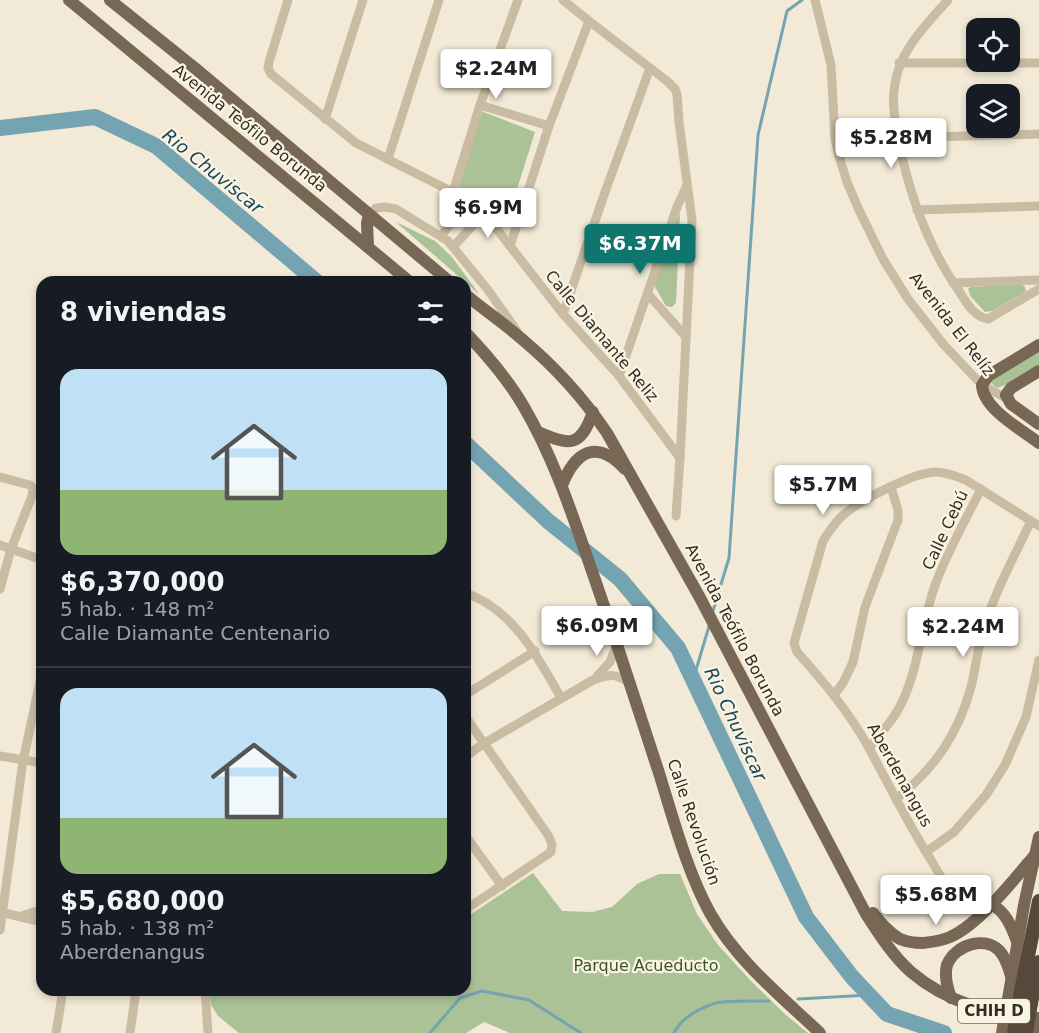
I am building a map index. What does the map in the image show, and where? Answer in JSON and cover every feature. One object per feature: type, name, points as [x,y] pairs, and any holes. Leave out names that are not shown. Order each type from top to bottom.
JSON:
[{"type":"highway","points":[[1014,1033],[1039,901]]},
{"type":"highway","points":[[1026,1033],[1039,962]]},
{"type":"main road","name":"Avenida Teófilo Borunda","points":[[69,0],[403,276]]},
{"type":"main road","name":"Avenida Teófilo Borunda","points":[[110,0],[443,276]]},
{"type":"main road","points":[[368,247],[369,215]]},
{"type":"main road","name":"Avenida Teófilo Borunda","points":[[471,299],[524,340],[593,412],[633,476],[699,596],[866,914],[892,951],[910,971],[951,998]]},
{"type":"main road","points":[[471,339],[507,381],[523,405],[562,485]]},
{"type":"main road","points":[[982,385],[988,376],[1039,345]]},
{"type":"main road","points":[[1039,371],[1006,393],[1006,398],[1011,404],[1039,424]]},
{"type":"main road","name":"Avenida El Relíz","points":[[982,385],[985,396],[995,408],[1039,442]]},
{"type":"main road","points":[[538,432],[563,442],[572,441],[583,432],[593,412]]},
{"type":"main road","points":[[562,485],[573,462],[579,457],[594,452],[601,452],[611,457],[633,476]]},
{"type":"main road","name":"Calle Revolución","points":[[562,485],[697,886],[710,914],[729,941],[774,992],[802,1016]]},
{"type":"main road","points":[[1002,1033],[1039,837]]},
{"type":"main road","points":[[840,863],[874,914],[890,932],[902,940],[920,943],[936,942],[965,928],[991,904],[1034,856]]},
{"type":"main road","points":[[991,904],[1004,913],[1018,942]]},
{"type":"main road","points":[[951,998],[946,980],[947,966],[958,950],[971,944],[989,944],[997,948],[1003,954],[1012,978]]},
{"type":"main road","name":"CHIH D","points":[[951,998],[1004,1014],[1039,1018]]},
{"type":"main road","points":[[802,1016],[820,1033]]},
{"type":"main road","points":[[802,1016],[831,1033]]},
{"type":"main road","points":[[1038,1033],[1039,1028]]},
{"type":"street","name":"Calle Diamante Reliz","points":[[288,0],[269,62],[271,74],[356,143],[478,205],[563,314],[619,376],[680,458]]},
{"type":"street","points":[[326,119],[363,0]]},
{"type":"street","points":[[388,159],[440,0]]},
{"type":"street","points":[[453,192],[480,105],[518,0]]},
{"type":"street","name":"Calle Diamante Reliz","points":[[563,0],[667,81],[677,94],[692,220],[676,516]]},
{"type":"street","name":"Avenida El Relíz","points":[[815,0],[831,65],[835,139],[847,182],[858,208],[883,259],[908,299],[944,345],[982,385]]},
{"type":"street","points":[[948,0],[910,45],[899,63],[893,101],[905,172],[932,246],[953,283],[973,311],[988,319],[1039,289]]},
{"type":"street","points":[[510,246],[549,126],[589,21]]},
{"type":"street","points":[[899,63],[1039,63]]},
{"type":"street","points":[[563,314],[650,68]]},
{"type":"street","points":[[480,105],[549,126]]},
{"type":"street","points":[[898,138],[1039,134]]},
{"type":"street","points":[[619,376],[677,207],[687,185]]},
{"type":"street","points":[[441,236],[469,200]]},
{"type":"street","points":[[917,210],[1039,206]]},
{"type":"street","points":[[369,215],[376,208],[396,209],[448,241],[488,290],[524,340]]},
{"type":"street","points":[[453,247],[484,213]]},
{"type":"street","points":[[953,283],[1039,280]]},
{"type":"street","points":[[648,294],[686,337]]},
{"type":"street","points":[[982,385],[1006,398]]},
{"type":"street","points":[[834,694],[843,683],[854,662],[865,607],[898,520],[898,510],[891,487],[922,474],[940,472],[966,480],[1035,523],[996,597],[981,638],[971,688],[962,715],[949,742],[915,784],[896,799]]},
{"type":"street","points":[[0,477],[24,482],[33,488],[29,506],[11,549],[0,589]]},
{"type":"street","name":"Aberdenangus","points":[[891,487],[847,512],[836,522],[823,541],[794,643],[797,652],[834,694],[869,748],[926,852],[947,885],[961,895],[991,904]]},
{"type":"street","name":"Calle Cebú","points":[[869,748],[895,715],[904,695],[914,667],[928,605],[981,489]]},
{"type":"street","points":[[0,545],[36,558]]},
{"type":"street","points":[[471,596],[497,611],[516,628],[535,651],[561,698]]},
{"type":"street","points":[[471,753],[593,680],[610,662],[617,644]]},
{"type":"street","points":[[471,692],[535,651]]},
{"type":"street","points":[[926,852],[954,832],[986,795],[1005,765],[1026,717],[1039,660]]},
{"type":"street","points":[[593,680],[611,675],[621,677],[630,683]]},
{"type":"street","points":[[0,930],[23,761],[36,700]]},
{"type":"street","points":[[471,725],[548,835],[553,848],[551,852],[471,905]]},
{"type":"street","points":[[0,756],[36,762]]},
{"type":"street","points":[[471,844],[502,886]]},
{"type":"street","points":[[20,917],[36,911]]},
{"type":"street","points":[[2,913],[36,921]]},
{"type":"street","points":[[56,1033],[62,996]]},
{"type":"street","points":[[130,1033],[135,996]]},
{"type":"street","points":[[205,996],[208,1033]]},
{"type":"green space","points":[[481,111],[535,132],[507,221],[500,221],[484,200],[457,186]]},
{"type":"green space","points":[[675,215],[680,215],[676,303],[672,307],[666,306],[654,282]]},
{"type":"green space","points":[[396,222],[435,241],[452,257],[466,276],[458,276]]},
{"type":"green space","points":[[1021,284],[1026,291],[992,311],[985,312],[971,297],[968,289],[971,287]]},
{"type":"green space","points":[[1039,349],[1039,365],[1003,386],[997,388],[991,383],[990,378]]},
{"type":"green space","name":"Parque Acueducto","points":[[533,873],[562,911],[592,912],[612,907],[637,884],[659,874],[680,874],[697,914],[718,945],[751,981],[808,1033],[510,1033],[484,1022],[466,1033],[239,1033],[218,1016],[211,1005],[210,996],[471,996],[471,914]]},
{"type":"waterway","points":[[712,614],[729,558],[758,135],[787,11],[802,0]]},
{"type":"waterway","name":"Rio Chuviscar","points":[[0,128],[95,117],[156,146],[310,276]]},
{"type":"waterway","name":"Rio Chuviscar","points":[[471,449],[548,521],[620,579],[678,648],[806,917],[852,977],[887,1014],[944,1033]]},
{"type":"waterway","points":[[693,680],[710,623]]},
{"type":"waterway","points":[[471,994],[482,991],[529,1000],[581,1033]]},
{"type":"waterway","points":[[798,999],[869,995]]},
{"type":"waterway","points":[[430,1033],[460,998],[466,996]]},
{"type":"waterway","points":[[674,1033],[677,1027],[692,1014],[716,1003],[769,1001]]}]
